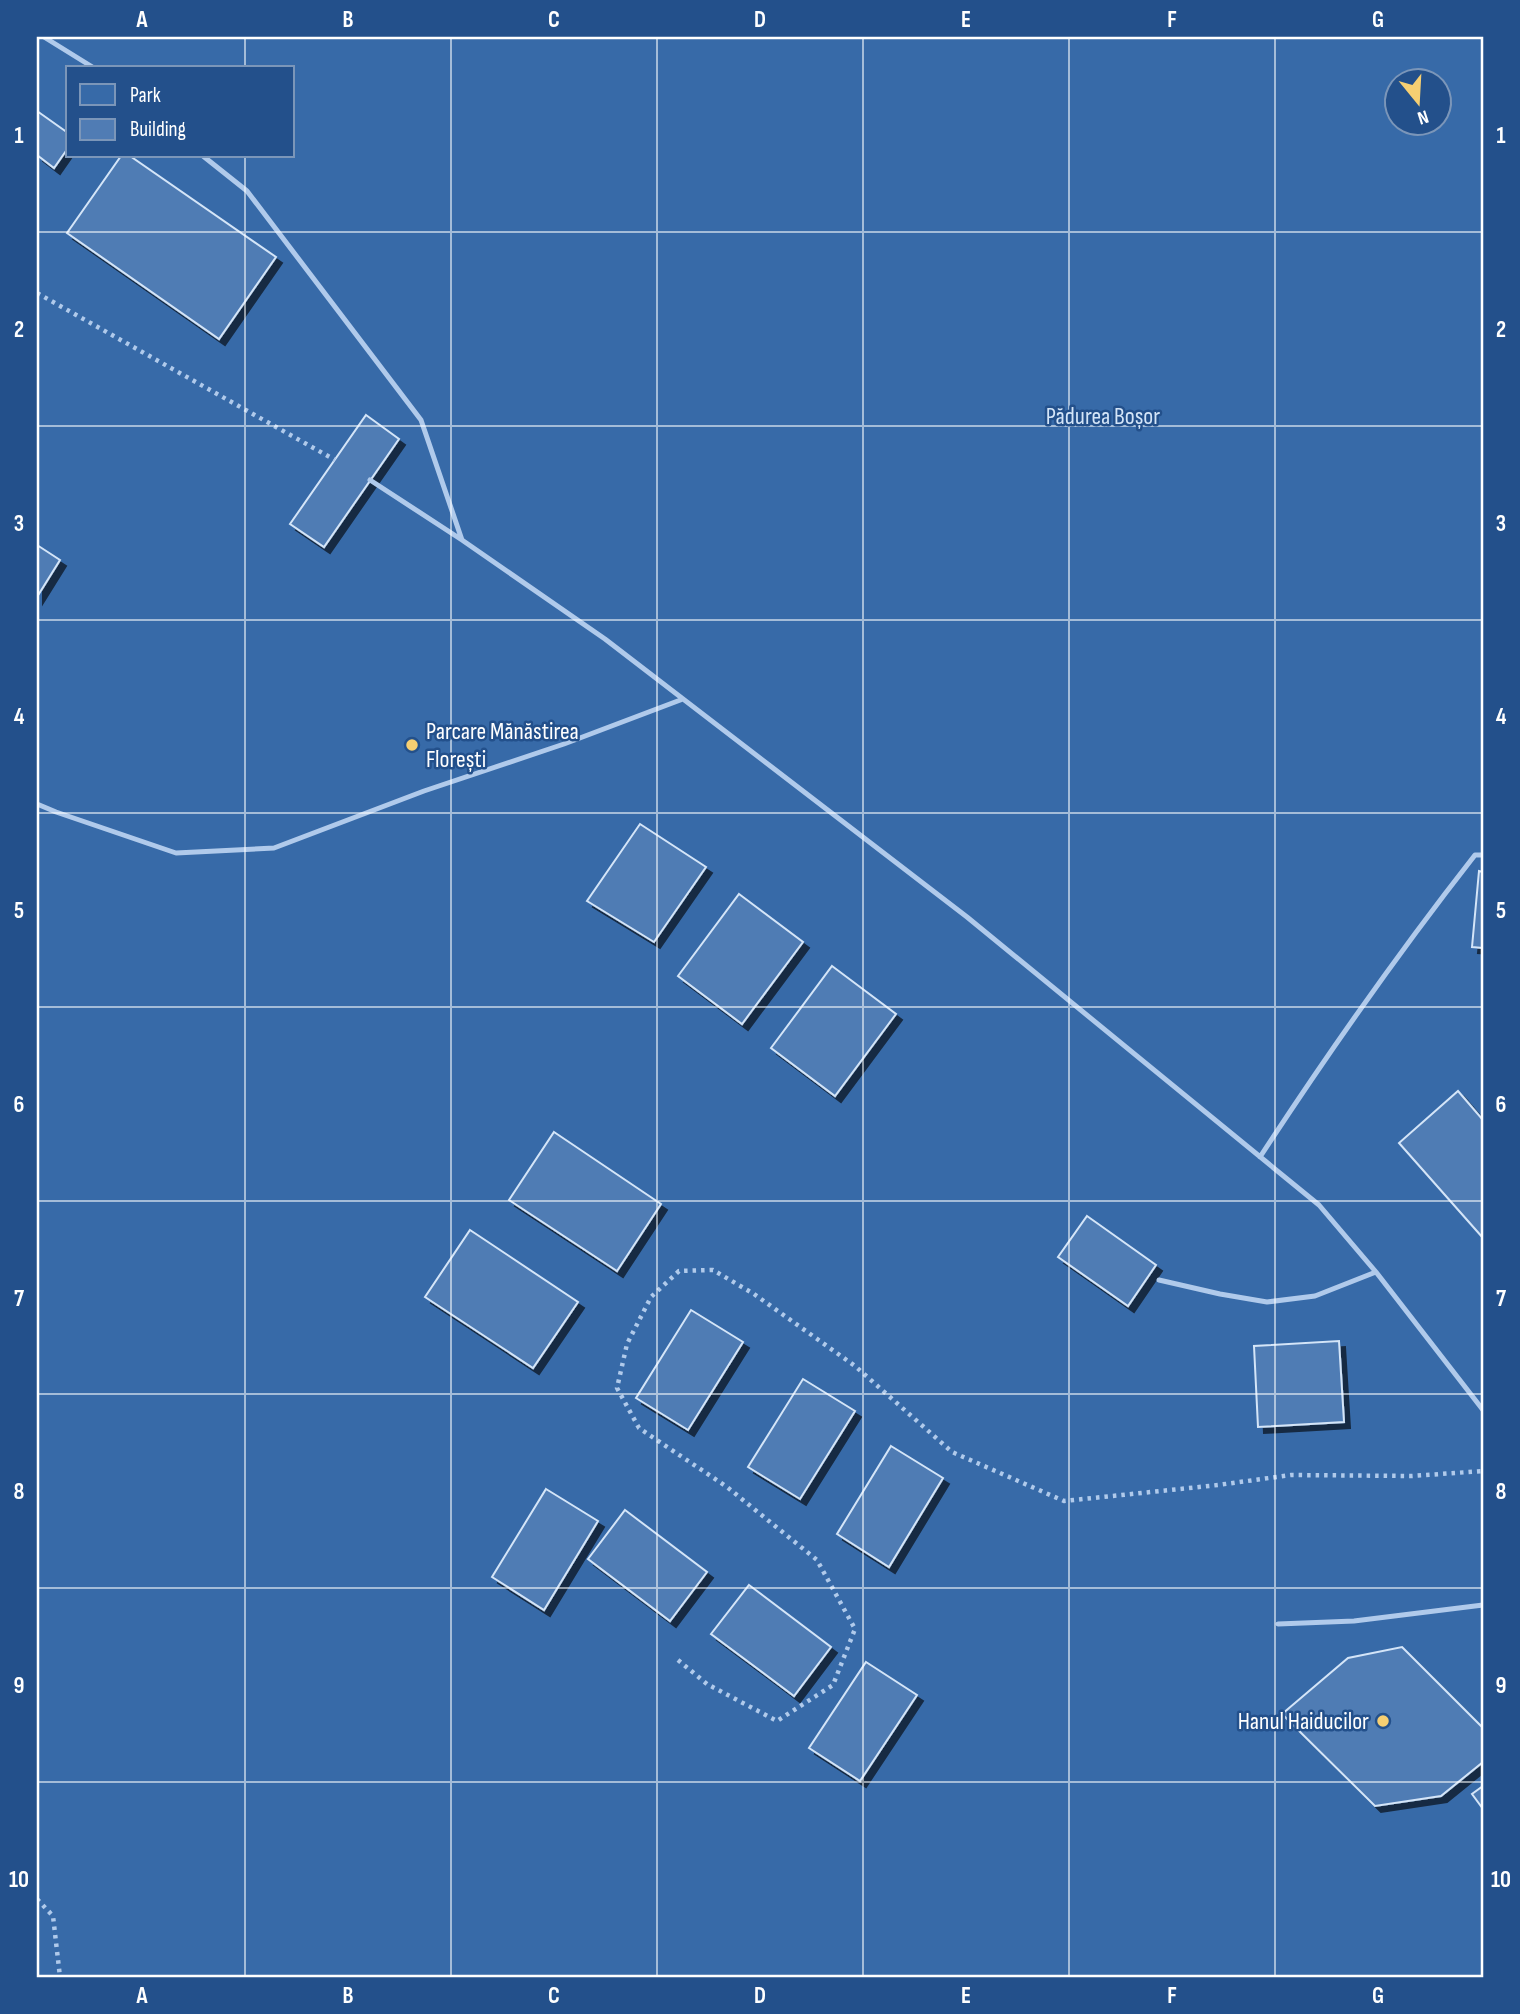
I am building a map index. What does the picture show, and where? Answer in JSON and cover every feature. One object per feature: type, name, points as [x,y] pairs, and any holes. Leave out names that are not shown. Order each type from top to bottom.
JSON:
[{"type":"lane","points":[[44,37],[91,66]]},
{"type":"lane","points":[[206,158],[247,191],[421,420],[462,540]]},
{"type":"lane","points":[[370,480],[605,639],[967,917],[1319,1205],[1376,1272],[1483,1410]]},
{"type":"lane","points":[[37,804],[176,853],[274,848],[424,791],[564,744],[683,699]]},
{"type":"lane","points":[[1260,1157],[1323,1061],[1421,924],[1475,855],[1483,855]]},
{"type":"lane","points":[[1159,1280],[1267,1302],[1315,1296],[1376,1272]]},
{"type":"lane","points":[[1278,1624],[1354,1621],[1483,1605]]},
{"type":"path","points":[[37,293],[335,460]]},
{"type":"path","points":[[678,1660],[707,1684],[778,1721],[834,1685],[855,1629],[817,1559],[727,1486],[639,1428],[617,1388],[626,1344],[651,1297],[680,1271],[713,1270],[754,1294],[855,1366],[952,1452],[1063,1501],[1291,1475],[1412,1476],[1483,1471]]},
{"type":"path","points":[[37,1899],[53,1916],[60,1977]]},
{"type":"green space","name":"Pădurea Boșor","points":[[37,37],[1483,37],[1483,1977],[37,1977]]},
{"type":"building","points":[[37,111],[66,132],[66,151],[54,168],[37,155]]},
{"type":"building","points":[[120,158],[133,158],[276,257],[219,339],[67,233]]},
{"type":"building","points":[[366,415],[399,439],[324,547],[290,524]]},
{"type":"building","points":[[37,545],[60,560],[37,597]]},
{"type":"building","points":[[640,824],[706,867],[654,942],[587,901]]},
{"type":"building","points":[[1479,871],[1483,872],[1483,948],[1472,947]]},
{"type":"building","points":[[739,894],[803,942],[742,1024],[678,976]]},
{"type":"building","points":[[832,966],[896,1014],[835,1096],[771,1048]]},
{"type":"building","points":[[1458,1091],[1483,1120],[1483,1238],[1399,1143]]},
{"type":"building","points":[[554,1132],[661,1204],[617,1271],[509,1200]]},
{"type":"building","points":[[1087,1216],[1156,1265],[1128,1306],[1058,1257]]},
{"type":"building","points":[[470,1230],[578,1302],[533,1368],[425,1297]]},
{"type":"building","points":[[691,1310],[743,1342],[688,1430],[636,1398]]},
{"type":"building","points":[[1339,1341],[1344,1422],[1258,1427],[1254,1346]]},
{"type":"building","points":[[803,1379],[855,1411],[800,1499],[748,1467]]},
{"type":"building","points":[[891,1446],[943,1478],[889,1567],[837,1534]]},
{"type":"building","points":[[546,1489],[598,1521],[544,1610],[492,1577]]},
{"type":"building","points":[[625,1510],[707,1572],[670,1621],[588,1559]]},
{"type":"building","points":[[749,1585],[831,1647],[794,1696],[711,1634]]},
{"type":"building","name":"Hanul Haiducilor","points":[[1402,1647],[1483,1728],[1483,1762],[1441,1796],[1375,1806],[1282,1714],[1348,1658]]},
{"type":"building","points":[[866,1662],[917,1695],[860,1781],[809,1748]]},
{"type":"building","points":[[1483,1786],[1483,1809],[1472,1794]]},
{"type":"place","name":"Parcare Mănăstirea Florești","points":[[412,745]]},
{"type":"place","name":"Hanul Haiducilor","points":[[1383,1721]]}]
